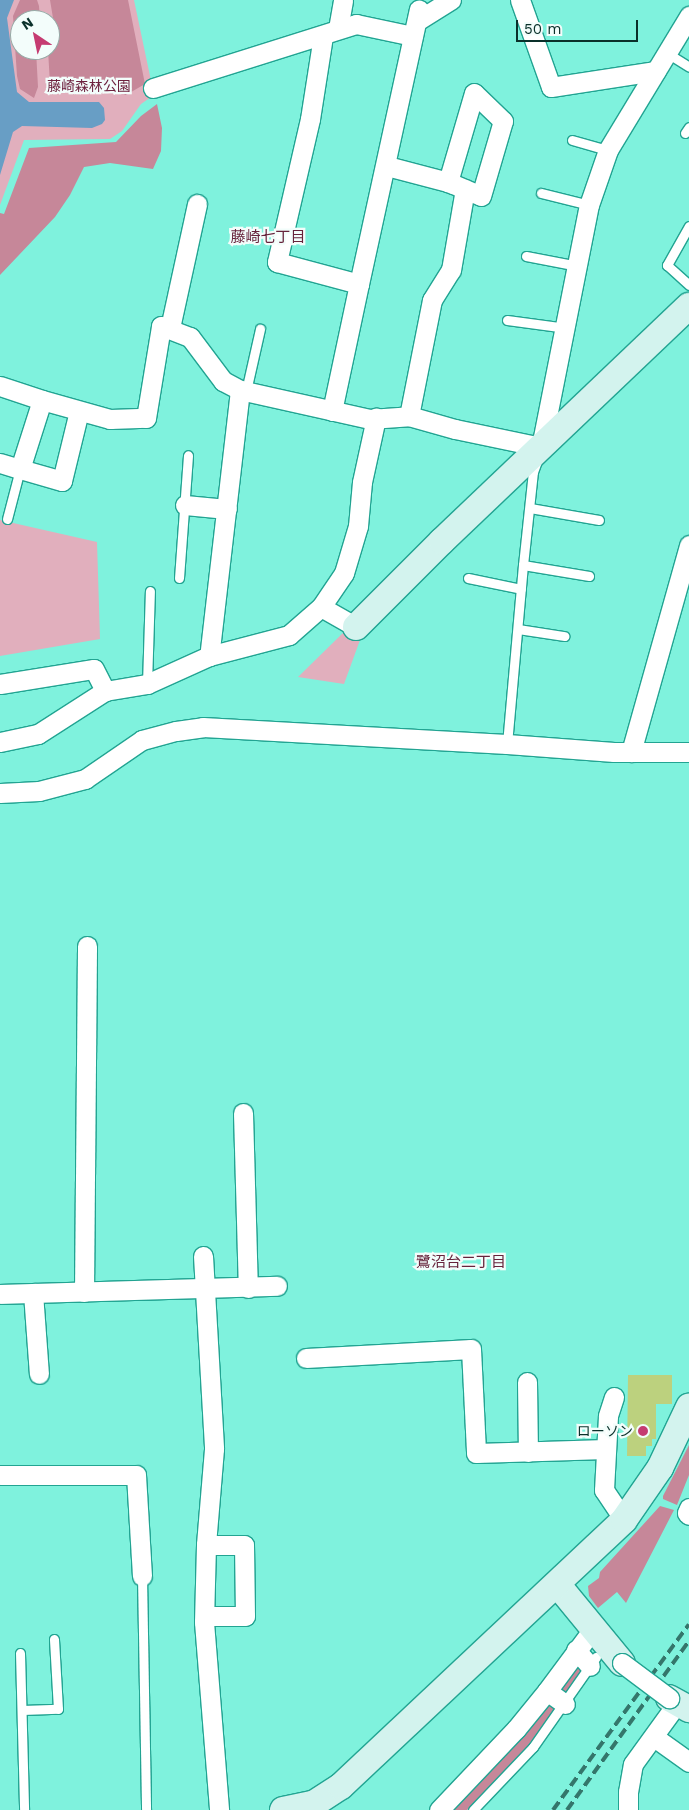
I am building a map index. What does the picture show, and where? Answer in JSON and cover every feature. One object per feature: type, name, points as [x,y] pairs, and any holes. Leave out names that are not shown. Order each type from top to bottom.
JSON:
[{"type":"street","points":[[343,0],[331,32],[277,262],[359,284]]},
{"type":"street","points":[[153,88],[356,24],[416,22],[451,0]]},
{"type":"street","points":[[524,1],[551,87],[656,71]]},
{"type":"street","points":[[541,447],[589,205],[608,150],[689,16]]},
{"type":"street","points":[[332,411],[387,166],[416,22]]},
{"type":"street","points":[[387,166],[456,186],[451,270],[432,300],[409,416]]},
{"type":"street","points":[[170,328],[197,204]]},
{"type":"street","points":[[321,607],[356,628],[541,447],[689,306]]},
{"type":"street","points":[[0,386],[110,419],[146,418],[161,326],[190,337],[222,381],[243,390],[370,419],[409,416],[455,429],[541,447]]},
{"type":"street","points":[[209,656],[243,390]]},
{"type":"street","points":[[20,469],[42,400]]},
{"type":"street","points":[[0,463],[62,481],[79,411]]},
{"type":"street","points":[[0,742],[38,734],[105,691],[147,684],[209,656],[289,635],[321,607],[344,573],[358,526],[362,482],[376,418]]},
{"type":"street","points":[[185,505],[227,509]]},
{"type":"street","points":[[631,752],[689,545]]},
{"type":"street","points":[[0,684],[94,669],[105,691]]},
{"type":"street","points":[[0,793],[39,791],[85,780],[142,740],[176,731],[203,727],[631,752],[689,752]]},
{"type":"street","points":[[84,1292],[88,946]]},
{"type":"street","points":[[243,1113],[248,1288]]},
{"type":"street","points":[[203,1256],[214,1449],[206,1545],[204,1616],[219,1810]]},
{"type":"street","points":[[0,1294],[277,1286]]},
{"type":"street","points":[[34,1293],[39,1374]]},
{"type":"street","points":[[306,1358],[471,1350],[476,1454],[606,1449]]},
{"type":"street","points":[[527,1382],[528,1452]]},
{"type":"street","points":[[614,1397],[608,1416],[604,1490],[624,1520]]},
{"type":"street","points":[[283,1810],[316,1806],[341,1786],[368,1763],[624,1520],[660,1468],[689,1407]]},
{"type":"street","points":[[0,1475],[136,1475],[142,1576]]},
{"type":"street","points":[[689,1508],[687,1513],[689,1515]]},
{"type":"street","points":[[204,1616],[245,1616],[244,1545],[206,1545]]},
{"type":"street","points":[[558,1584],[592,1629],[622,1663],[679,1703],[633,1764],[628,1792],[628,1810]]},
{"type":"street","points":[[439,1810],[516,1730],[592,1629]]},
{"type":"street","points":[[576,1650],[593,1661]]},
{"type":"street","points":[[547,1691],[565,1704]]},
{"type":"street","points":[[654,1737],[689,1762]]},
{"type":"lane","points":[[667,53],[689,67]]},
{"type":"lane","points":[[572,140],[608,150]]},
{"type":"lane","points":[[541,193],[589,205]]},
{"type":"lane","points":[[689,226],[667,264],[689,285]]},
{"type":"lane","points":[[526,256],[578,266]]},
{"type":"lane","points":[[507,320],[566,328]]},
{"type":"lane","points":[[243,390],[260,329]]},
{"type":"lane","points":[[507,744],[533,472],[541,447]]},
{"type":"lane","points":[[179,578],[188,456]]},
{"type":"lane","points":[[7,519],[20,469]]},
{"type":"lane","points":[[530,508],[599,520]]},
{"type":"lane","points":[[524,565],[589,576]]},
{"type":"lane","points":[[468,578],[522,589]]},
{"type":"lane","points":[[147,684],[150,591]]},
{"type":"lane","points":[[518,629],[564,636]]},
{"type":"lane","points":[[142,1576],[146,1810]]},
{"type":"lane","points":[[22,1710],[58,1709],[54,1639]]},
{"type":"lane","points":[[20,1652],[24,1810]]},
{"type":"lane","points":[[472,1810],[533,1747],[565,1704],[593,1661]]},
{"type":"green space","name":"藤崎森林公園","points":[[0,0],[134,0],[154,95],[141,104],[122,131],[110,139],[24,140],[0,205]]},
{"type":"green space","points":[[0,520],[97,542],[100,639],[0,656]]},
{"type":"green space","points":[[346,630],[360,640],[344,684],[298,677]]},
{"type":"shaded area","points":[[20,0],[37,0],[39,6],[39,10],[16,10]]},
{"type":"shaded area","points":[[50,0],[128,0],[145,84],[126,95],[99,83],[50,84],[49,60],[60,60],[60,10],[52,10]]},
{"type":"shaded area","points":[[16,60],[37,60],[38,87],[34,98],[20,89]]},
{"type":"shaded area","points":[[157,104],[162,128],[161,151],[153,169],[110,163],[84,167],[70,195],[55,217],[0,275],[0,213],[4,214],[29,148],[116,142],[141,116]]},
{"type":"shaded area","points":[[689,1445],[689,1475],[677,1505],[663,1499],[663,1496]]},
{"type":"shaded area","points":[[660,1506],[674,1510],[626,1603],[617,1592],[598,1608],[589,1596],[588,1586],[599,1578],[600,1572]]},
{"type":"shaded area","points":[[576,1662],[582,1668],[563,1699],[554,1693]]},
{"type":"shaded area","points":[[551,1697],[560,1704],[530,1744],[467,1810],[449,1810]]},
{"type":"water","points":[[0,0],[14,0],[7,18],[10,60],[13,60],[17,92],[29,102],[99,102],[104,108],[105,120],[102,124],[92,128],[22,126],[13,132],[0,175]]},
{"type":"building","points":[[628,1375],[672,1375],[672,1404],[656,1404],[656,1439],[652,1439],[652,1446],[646,1446],[646,1456],[627,1456]]},
{"type":"railway","points":[[553,1810],[689,1624]]},
{"type":"railway","points":[[567,1810],[689,1641]]},
{"type":"place","name":"ローソン","points":[[643,1431]]},
{"type":"district","name":"藤崎七丁目","points":[[268,238]]},
{"type":"district","name":"鷺沼台二丁目","points":[[461,1263]]}]
